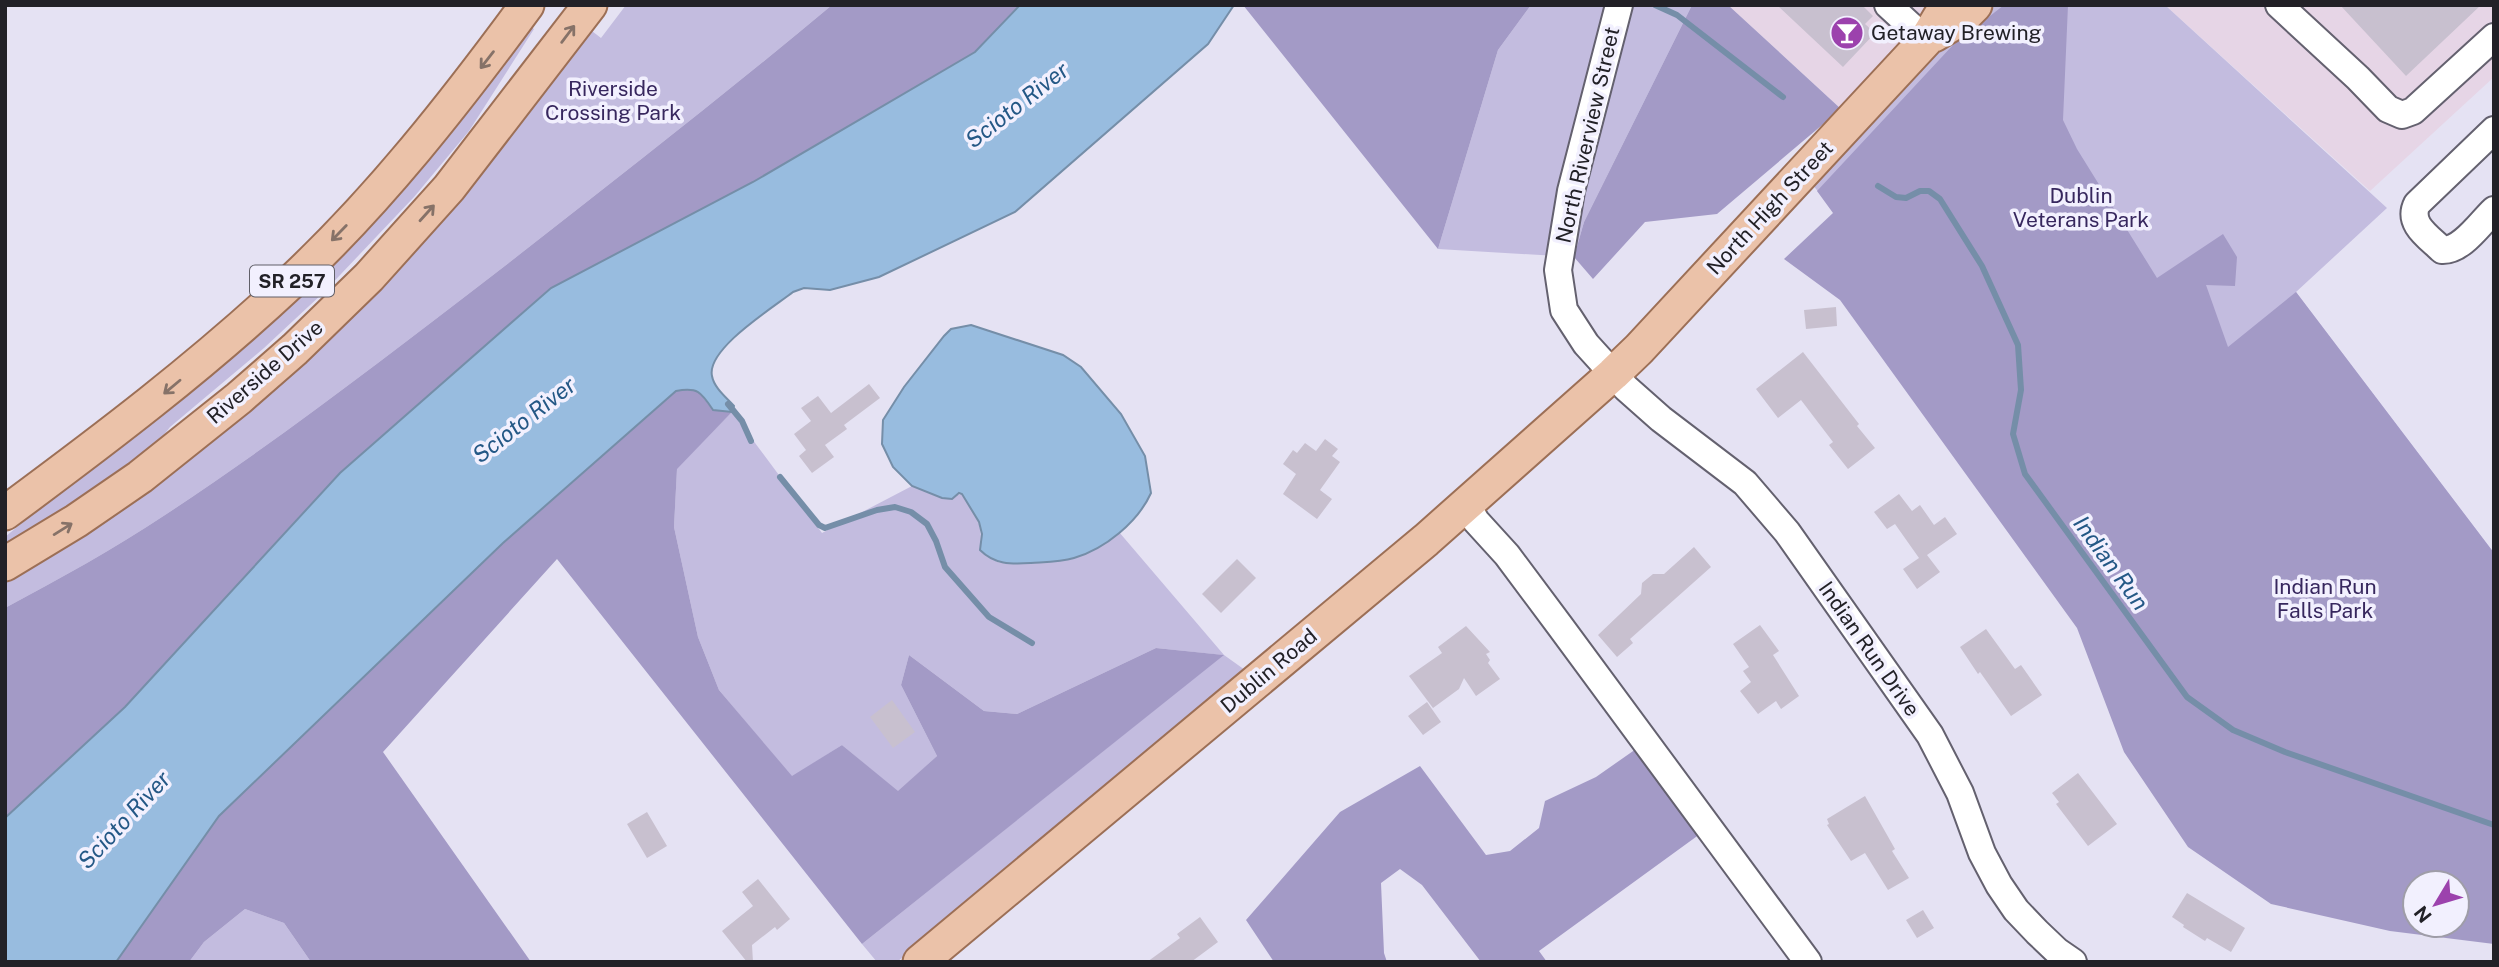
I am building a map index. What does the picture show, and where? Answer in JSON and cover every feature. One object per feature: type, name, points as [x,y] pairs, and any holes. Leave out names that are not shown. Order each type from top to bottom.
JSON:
[{"type":"main road","name":"SR 257","points":[[5,513],[167,392],[292,281],[368,203],[437,123],[527,5]]},
{"type":"main road","name":"Riverside Drive","points":[[5,565],[140,477],[239,398],[295,349],[369,277],[449,188],[590,5]]},
{"type":"main road","name":"North High Street","points":[[1613,374],[1649,339],[1926,40],[1947,5]]},
{"type":"main road","name":"North High Street","points":[[1926,40],[1962,18],[1975,5]]},
{"type":"main road","name":"Dublin Road","points":[[920,962],[1467,506],[1613,374]]},
{"type":"street","name":"North Riverview Street","points":[[1613,374],[1586,344],[1564,310],[1558,270],[1571,191],[1619,5]]},
{"type":"street","points":[[1888,5],[1926,40]]},
{"type":"street","points":[[2279,5],[2393,113],[2407,115],[2419,106],[2494,37]]},
{"type":"street","points":[[2494,130],[2417,204],[2413,212],[2414,221],[2423,231],[2442,250],[2449,251],[2457,247],[2494,209]]},
{"type":"street","name":"Indian Run Drive","points":[[1613,374],[1661,419],[1745,483],[1787,531],[1935,745],[1960,793],[1982,853],[1998,885],[2016,910],[2037,932],[2073,962]]},
{"type":"street","points":[[1467,506],[1476,521],[1507,555],[1537,595],[1808,962]]},
{"type":"shaded area","points":[[1728,5],[1980,5],[1864,130]]},
{"type":"shaded area","points":[[2165,5],[2494,5],[2494,77],[2370,191]]},
{"type":"green space","name":"Riverside Crossing Park","points":[[626,5],[832,5],[582,206],[292,427],[146,528],[5,608],[5,579],[141,492],[588,28],[601,38]]},
{"type":"green space","points":[[832,5],[1020,5],[975,52],[753,182],[551,288],[125,707],[5,818],[5,608],[146,528],[292,427],[582,206]]},
{"type":"green space","points":[[1243,5],[1531,5],[1498,50],[1438,249]]},
{"type":"green space","points":[[1531,5],[1692,5],[1584,222],[1574,257],[1438,249],[1498,50]]},
{"type":"green space","points":[[1692,5],[1728,5],[1841,109],[1717,214],[1645,222],[1593,279],[1574,257],[1584,222]]},
{"type":"green space","name":"Dublin Veterans Park","points":[[1980,5],[2165,5],[2387,208],[2296,292],[2494,553],[2041,489],[1813,185]]},
{"type":"green space","name":"Indian Run Falls Park","points":[[2004,5],[2068,5],[2063,120],[2077,149],[2157,278],[2223,234],[2237,257],[2235,286],[2206,285],[2228,347],[2296,292],[2494,553],[2494,944],[2454,939],[2471,939],[2471,869],[2401,869],[2401,932],[2271,904],[2188,847],[2124,752],[2077,628],[1840,300],[1784,259],[1833,213],[1817,191],[1953,45]]},
{"type":"green space","points":[[527,24],[534,29],[469,131],[414,197],[323,293],[264,348],[170,427],[150,453],[5,552],[5,537],[133,431]]},
{"type":"green space","points":[[689,388],[698,391],[713,410],[732,412],[677,469],[674,527],[698,637],[719,690],[792,776],[842,745],[898,791],[937,756],[901,685],[909,655],[984,711],[1017,714],[1156,648],[1224,655],[862,944],[557,559],[383,752],[531,962],[311,962],[284,923],[245,909],[204,942],[189,962],[116,962],[219,816],[503,543],[676,390]]},
{"type":"green space","points":[[732,412],[822,533],[912,486],[942,498],[962,494],[979,524],[980,545],[997,562],[1045,562],[1082,555],[1119,532],[1224,655],[1245,670],[897,962],[877,962],[862,944],[1223,655],[1156,648],[1017,714],[984,711],[909,655],[901,685],[937,756],[898,792],[842,745],[792,777],[719,690],[698,637],[674,527],[677,468]]},
{"type":"green space","points":[[1636,749],[1700,834],[1539,951],[1547,962],[1481,962],[1422,885],[1400,869],[1381,883],[1384,953],[1387,962],[1274,962],[1246,920],[1340,812],[1420,766],[1486,855],[1510,851],[1539,828],[1545,801],[1596,777]]},
{"type":"green space","points":[[245,909],[284,923],[311,962],[189,962],[204,942]]},
{"type":"water","name":"Scioto River","points":[[1020,5],[1234,5],[1208,44],[1015,212],[879,277],[830,290],[804,288],[793,292],[757,318],[730,342],[713,365],[713,380],[734,406],[732,412],[713,410],[698,392],[676,391],[503,543],[219,816],[116,962],[5,962],[5,818],[125,707],[340,473],[551,288],[753,182],[975,52]]},
{"type":"water","points":[[971,325],[1063,355],[1081,367],[1121,414],[1145,456],[1151,493],[1138,514],[1109,541],[1086,554],[1058,561],[1017,564],[997,561],[980,550],[982,534],[979,522],[962,494],[959,493],[952,499],[942,498],[912,486],[893,467],[882,444],[883,420],[904,387],[944,336],[951,329]]},
{"type":"building","points":[[1777,5],[1862,5],[1873,16],[1865,24],[1875,33],[1843,67]]},
{"type":"building","points":[[2340,5],[2481,5],[2406,76]]},
{"type":"building","points":[[1836,307],[1837,326],[1806,329],[1804,310]]},
{"type":"building","points":[[1803,352],[1875,448],[1848,469],[1829,445],[1833,442],[1801,400],[1778,418],[1756,389]]},
{"type":"building","points":[[869,384],[880,398],[844,425],[847,429],[825,445],[834,457],[812,473],[799,456],[806,450],[794,434],[811,421],[801,408],[818,396],[831,413]]},
{"type":"building","points":[[1325,439],[1338,449],[1332,456],[1340,462],[1320,490],[1332,499],[1317,519],[1283,494],[1296,474],[1283,464],[1293,450],[1297,453],[1305,443],[1316,451]]},
{"type":"building","points":[[1899,494],[1912,511],[1920,505],[1934,525],[1945,517],[1957,534],[1927,555],[1940,572],[1917,589],[1903,569],[1919,558],[1895,524],[1887,529],[1874,512]]},
{"type":"building","points":[[1694,547],[1711,567],[1630,639],[1633,643],[1617,657],[1598,635],[1641,594],[1642,583],[1653,574],[1664,574]]},
{"type":"building","points":[[1237,559],[1256,578],[1221,613],[1202,594]]},
{"type":"building","points":[[1760,625],[1779,651],[1773,655],[1799,696],[1781,709],[1776,701],[1758,714],[1740,691],[1751,682],[1743,671],[1749,667],[1733,644]]},
{"type":"building","points":[[1466,626],[1490,652],[1486,654],[1490,660],[1488,663],[1500,679],[1476,696],[1464,678],[1459,689],[1433,708],[1409,676],[1442,653],[1438,647]]},
{"type":"building","points":[[1986,629],[2015,669],[2021,665],[2042,695],[2011,716],[1960,647]]},
{"type":"building","points":[[892,700],[915,732],[893,748],[870,717]]},
{"type":"building","points":[[1427,702],[1441,722],[1423,735],[1408,716]]},
{"type":"building","points":[[2078,773],[2117,824],[2088,846],[2056,804],[2059,802],[2052,793]]},
{"type":"building","points":[[1865,796],[1895,849],[1892,851],[1909,878],[1888,890],[1865,853],[1851,861],[1827,825],[1827,819]]},
{"type":"building","points":[[647,812],[667,846],[647,858],[627,824]]},
{"type":"building","points":[[758,879],[790,919],[752,945],[753,962],[747,962],[722,931],[753,906],[742,892]]},
{"type":"building","points":[[2187,893],[2245,928],[2231,952],[2207,938],[2205,941],[2172,917]]},
{"type":"building","points":[[1923,910],[1934,928],[1917,938],[1906,920]]},
{"type":"building","points":[[1200,917],[1218,942],[1191,962],[1147,962],[1180,938],[1177,934]]},
{"type":"waterway","name":"Indian Run","points":[[1655,5],[1677,15],[1783,97]]},
{"type":"waterway","name":"Indian Run","points":[[1878,186],[1896,197],[1906,198],[1920,191],[1929,191],[1940,199],[1982,266],[2018,345],[2021,390],[2013,434],[2025,474],[2187,697],[2233,730],[2285,752],[2494,825]]},
{"type":"waterway","points":[[728,404],[742,421],[751,441]]},
{"type":"waterway","points":[[780,477],[819,525],[825,528],[877,510],[895,507],[911,512],[927,524],[945,567],[989,617],[1032,643]]},
{"type":"place","name":"Getaway Brewing","points":[[1847,33]]}]
